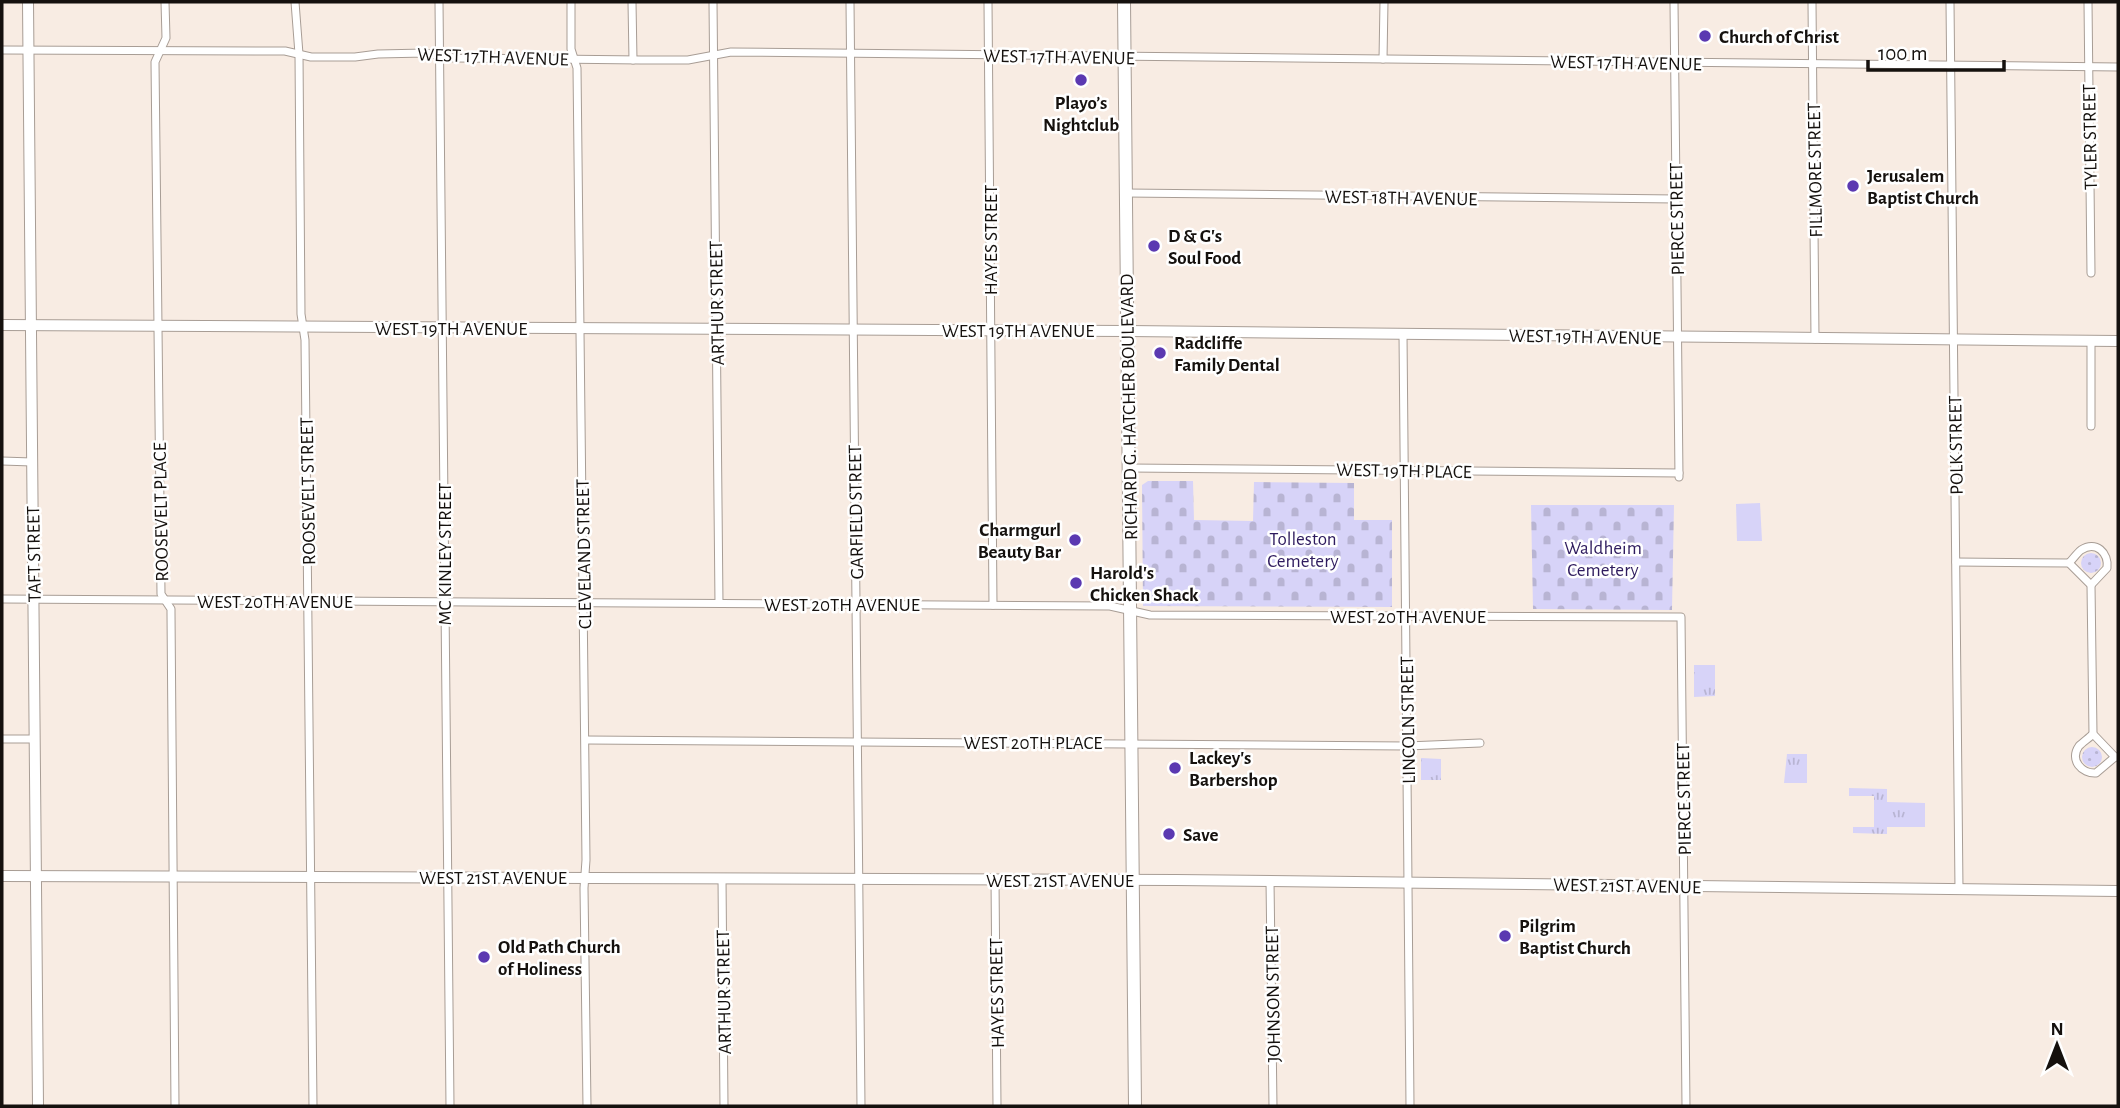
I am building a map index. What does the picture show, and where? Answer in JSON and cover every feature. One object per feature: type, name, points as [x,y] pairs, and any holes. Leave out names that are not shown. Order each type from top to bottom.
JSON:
[{"type":"main road","name":"RICHARD G. HATCHER BOULEVARD","points":[[1124,2],[1135,1106]]},
{"type":"street","name":"TAFT STREET","points":[[28,2],[38,1106]]},
{"type":"street","name":"ROOSEVELT PLACE","points":[[165,2],[166,38],[155,62],[161,594],[171,613],[175,1106]]},
{"type":"street","name":"ROOSEVELT STREET","points":[[295,2],[299,54],[301,317],[308,601],[313,1106]]},
{"type":"street","name":"MC KINLEY STREET","points":[[439,2],[450,1106]]},
{"type":"street","name":"CLEVELAND STREET","points":[[571,2],[571,49],[577,68],[586,740],[587,1106]]},
{"type":"street","points":[[632,2],[633,60]]},
{"type":"street","name":"ARTHUR STREET","points":[[713,2],[719,603]]},
{"type":"street","name":"GARFIELD STREET","points":[[850,2],[861,1106]]},
{"type":"street","name":"HAYES STREET","points":[[988,2],[993,605]]},
{"type":"street","points":[[1383,59],[1384,2]]},
{"type":"street","name":"PIERCE STREET","points":[[1674,2],[1679,476]]},
{"type":"street","name":"FILLMORE STREET","points":[[1812,2],[1815,339]]},
{"type":"street","name":"POLK STREET","points":[[1950,2],[1959,889]]},
{"type":"street","name":"TYLER STREET","points":[[2088,2],[2091,273]]},
{"type":"street","name":"WEST 17TH AVENUE","points":[[2,50],[285,51],[355,57],[425,53],[454,58],[633,60],[688,60],[731,52],[2118,67]]},
{"type":"street","name":"WEST 18TH AVENUE","points":[[1126,193],[1676,200]]},
{"type":"street","name":"WEST 19TH AVENUE","points":[[2,325],[1128,331],[2118,341]]},
{"type":"street","name":"LINCOLN STREET","points":[[1403,334],[1410,1106]]},
{"type":"street","points":[[2091,341],[2091,426]]},
{"type":"street","points":[[2,461],[32,462]]},
{"type":"street","name":"WEST 19TH PLACE","points":[[1129,468],[1679,476]]},
{"type":"street","points":[[2069,563],[2082,549],[2088,547],[2099,548],[2108,562],[2107,568],[2091,585],[2093,734],[2117,757],[2096,773],[2085,772],[2076,760],[2077,750],[2093,734]]},
{"type":"street","points":[[1956,562],[2069,563],[2091,585]]},
{"type":"street","name":"WEST 20TH AVENUE","points":[[2,599],[1110,606],[1150,615],[1681,617]]},
{"type":"street","name":"PIERCE STREET","points":[[1681,617],[1686,1106]]},
{"type":"street","points":[[2,738],[35,739]]},
{"type":"street","name":"WEST 20TH PLACE","points":[[586,740],[1407,746],[1480,743]]},
{"type":"street","name":"WEST 21ST AVENUE","points":[[2,876],[995,879],[2118,891]]},
{"type":"street","name":"ARTHUR STREET","points":[[722,878],[724,1106]]},
{"type":"street","name":"HAYES STREET","points":[[995,879],[997,1106]]},
{"type":"street","name":"JOHNSON STREET","points":[[1270,881],[1273,1106]]},
{"type":"green space","name":"Tolleston Cemetery","points":[[1148,481],[1193,481],[1194,520],[1253,521],[1254,482],[1354,483],[1354,520],[1392,520],[1392,607],[1143,606],[1142,485]]},
{"type":"green space","points":[[1760,503],[1762,541],[1737,541],[1736,504]]},
{"type":"green space","name":"Waldheim Cemetery","points":[[1531,505],[1674,505],[1672,610],[1533,609]]},
{"type":"green space","points":[[2091,553],[2098,556],[2101,563],[2098,570],[2091,573],[2084,570],[2081,563],[2084,556]]},
{"type":"green space","points":[[1694,665],[1715,665],[1715,696],[1694,697]]},
{"type":"green space","points":[[2092,747],[2099,750],[2102,757],[2099,764],[2092,767],[2085,764],[2082,757],[2085,750]]},
{"type":"green space","points":[[1787,754],[1807,754],[1807,783],[1784,783]]},
{"type":"green space","points":[[1421,758],[1441,759],[1441,780],[1421,780]]},
{"type":"green space","points":[[1849,788],[1887,789],[1887,802],[1925,803],[1925,827],[1887,827],[1887,834],[1853,833],[1853,827],[1874,827],[1874,796],[1849,796]]},
{"type":"place","name":"Church of Christ","points":[[1705,36]]},
{"type":"place","name":"Playo’s Nightclub","points":[[1081,80]]},
{"type":"place","name":"Jerusalem Baptist Church","points":[[1853,186]]},
{"type":"place","name":"D & G's Soul Food","points":[[1154,246]]},
{"type":"place","name":"Radcliffe Family Dental","points":[[1160,353]]},
{"type":"place","name":"Charmgurl Beauty Bar","points":[[1075,540]]},
{"type":"place","name":"Harold's Chicken Shack","points":[[1076,583]]},
{"type":"place","name":"Lackey's Barbershop","points":[[1175,768]]},
{"type":"place","name":"Save","points":[[1169,834]]},
{"type":"place","name":"Pilgrim Baptist Church","points":[[1505,936]]},
{"type":"place","name":"Old Path Church of Holiness","points":[[484,957]]}]
